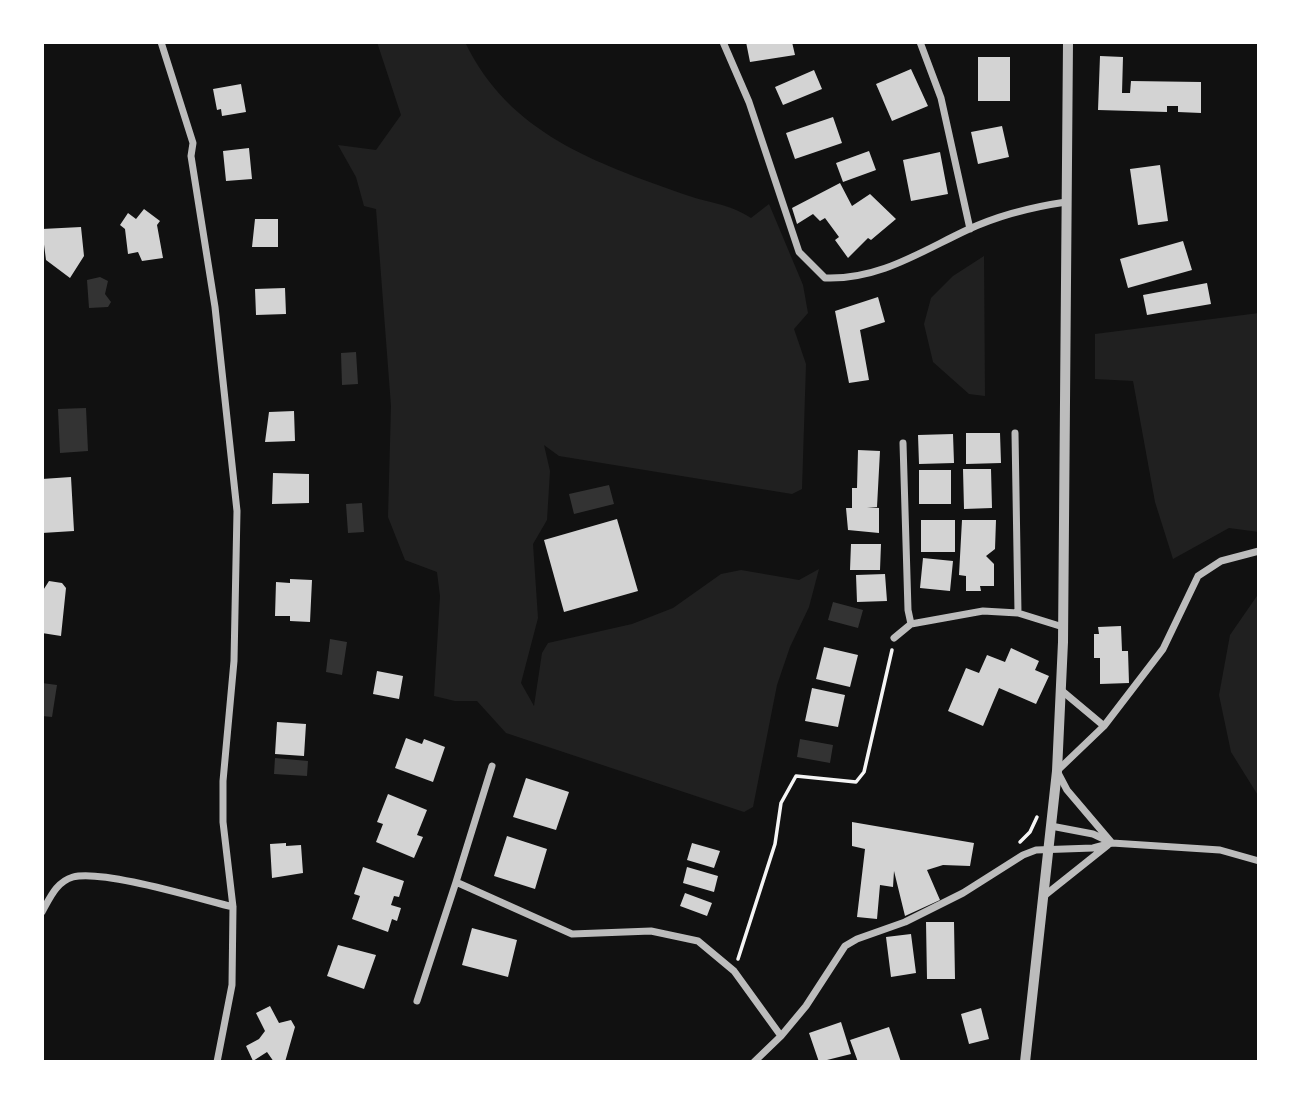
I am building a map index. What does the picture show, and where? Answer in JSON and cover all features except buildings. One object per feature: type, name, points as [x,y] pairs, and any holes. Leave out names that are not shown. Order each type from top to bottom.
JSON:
[{"type":"street","points":[[161,42],[193,144],[191,156],[215,307],[237,511],[234,661],[223,781],[223,822],[233,907],[232,989],[217,1062]]},
{"type":"street","points":[[723,42],[749,102],[799,252],[825,278],[848,279],[898,266],[970,229],[1028,207],[1066,202]]},
{"type":"street","points":[[920,42],[941,98],[970,229]]},
{"type":"street","points":[[1025,1062],[1057,771],[1063,627],[1068,42]]},
{"type":"street","points":[[1015,433],[1018,613]]},
{"type":"street","points":[[903,443],[908,598],[912,624]]},
{"type":"street","points":[[1057,771],[1104,726],[1163,649],[1198,576],[1221,561],[1259,551]]},
{"type":"street","points":[[894,638],[912,624],[983,611],[1018,613],[1063,627]]},
{"type":"street","points":[[1060,690],[1104,726]]},
{"type":"street","points":[[417,1001],[492,766]]},
{"type":"street","points":[[1057,771],[1067,790],[1112,843]]},
{"type":"street","points":[[1051,826],[1093,834],[1112,843]]},
{"type":"street","points":[[1044,896],[1112,843]]},
{"type":"street","points":[[754,1062],[806,1006],[845,946],[905,922],[963,893],[1023,855],[1036,850],[1093,848],[1112,843],[1220,850],[1259,861]]},
{"type":"street","points":[[42,912],[56,887],[74,876],[115,878],[233,907]]},
{"type":"street","points":[[456,882],[511,904],[572,934],[651,931],[698,941],[734,971],[781,1036]]},
{"type":"path","points":[[734,971],[775,844],[781,803],[791,783],[796,776],[856,782],[864,772],[894,638]]},
{"type":"shaded area","points":[[377,42],[465,42],[483,74],[505,100],[558,141],[588,157],[751,218],[769,204],[803,285],[808,313],[794,329],[806,364],[802,489],[792,494],[559,456],[544,445],[550,471],[547,520],[533,544],[538,618],[521,683],[534,706],[542,653],[548,643],[632,624],[673,608],[721,574],[741,570],[799,580],[819,569],[809,607],[790,647],[777,685],[753,807],[744,812],[506,733],[477,701],[455,701],[434,696],[440,596],[437,572],[405,560],[388,517],[391,406],[376,209],[364,206],[356,177],[338,145],[376,150],[401,115]]},
{"type":"shaded area","points":[[984,256],[985,396],[969,394],[933,362],[924,324],[931,298],[953,276]]},
{"type":"shaded area","points":[[100,277],[108,281],[105,294],[111,302],[108,307],[89,308],[87,280]]},
{"type":"shaded area","points":[[1259,313],[1259,532],[1229,528],[1173,559],[1155,502],[1133,381],[1095,379],[1095,334]]},
{"type":"shaded area","points":[[356,352],[358,384],[342,385],[341,353]]},
{"type":"shaded area","points":[[86,408],[88,451],[60,453],[58,409]]},
{"type":"shaded area","points":[[609,485],[614,504],[574,514],[569,494]]},
{"type":"shaded area","points":[[362,503],[364,532],[348,533],[346,504]]},
{"type":"shaded area","points":[[1259,593],[1259,797],[1231,752],[1219,695],[1230,635]]},
{"type":"shaded area","points":[[833,602],[863,610],[858,628],[828,620]]},
{"type":"shaded area","points":[[330,639],[347,642],[342,675],[326,672]]},
{"type":"shaded area","points":[[42,683],[57,685],[52,717],[42,716]]},
{"type":"shaded area","points":[[800,739],[833,745],[830,763],[797,757]]},
{"type":"shaded area","points":[[275,758],[308,761],[307,776],[274,774]]}]
